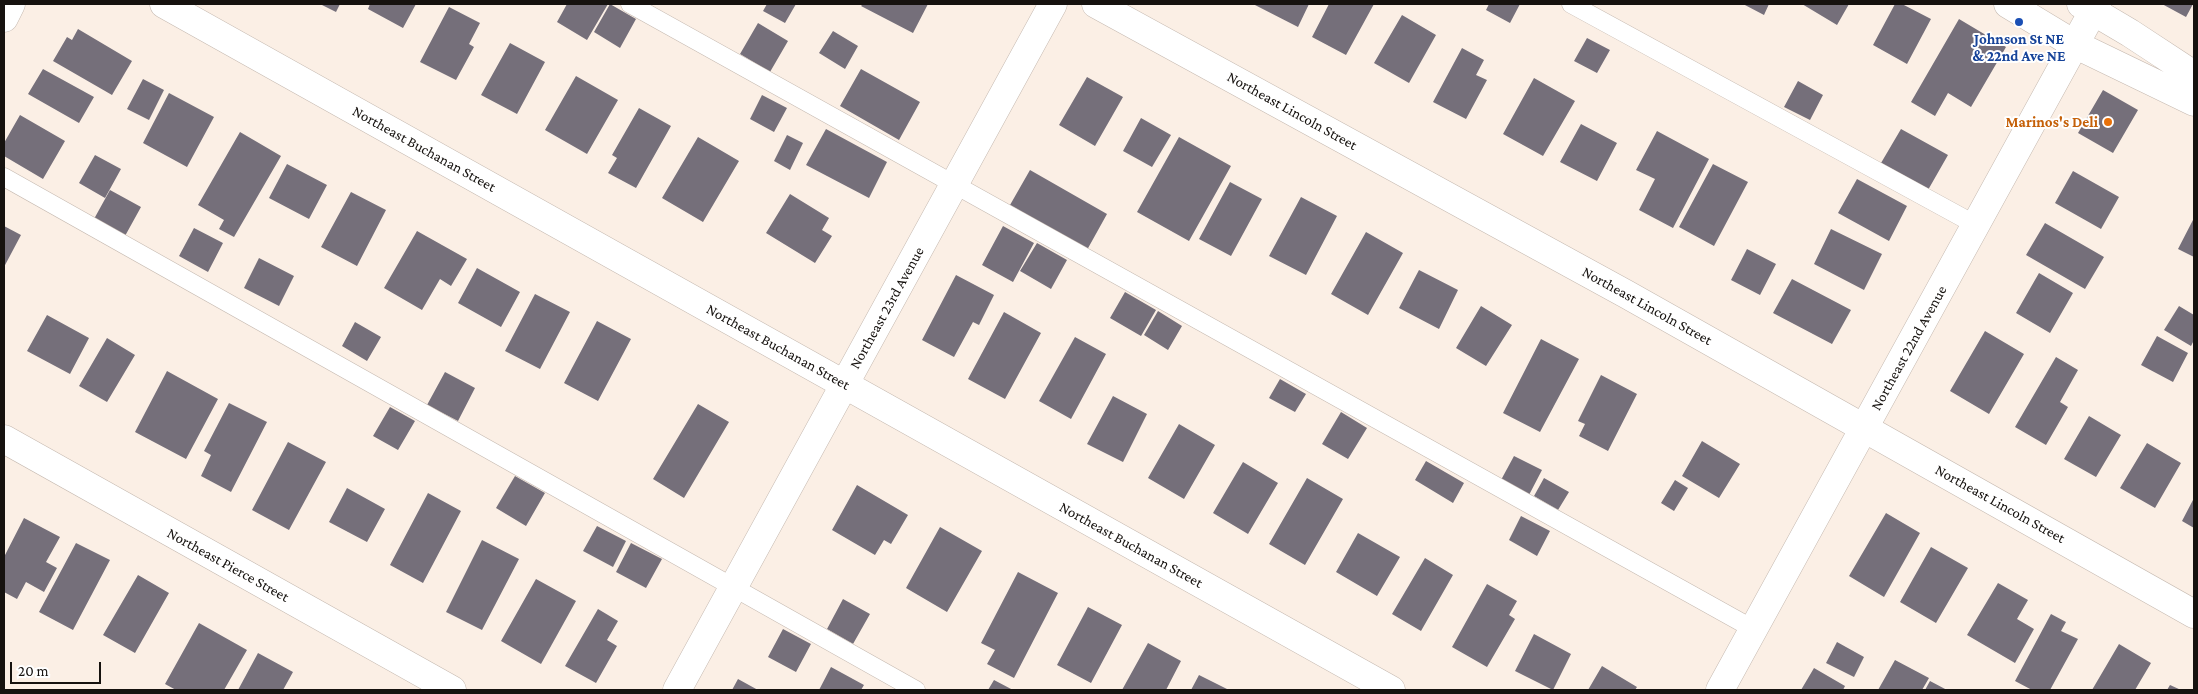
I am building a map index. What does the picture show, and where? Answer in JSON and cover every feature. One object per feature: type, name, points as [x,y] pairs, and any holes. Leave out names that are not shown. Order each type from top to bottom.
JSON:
[{"type":"street","points":[[4,18],[11,4]]},
{"type":"street","name":"Northeast Buchanan Street","points":[[164,4],[1392,690]]},
{"type":"street","name":"Northeast 23rd Avenue","points":[[676,690],[1053,4]]},
{"type":"street","name":"Northeast Lincoln Street","points":[[1096,4],[1866,428],[2194,614]]},
{"type":"street","points":[[2008,4],[2074,44],[2194,102]]},
{"type":"street","points":[[2090,6],[2194,75]]},
{"type":"street","name":"Northeast 22nd Avenue","points":[[1720,690],[1866,428],[2074,44],[2090,6]]},
{"type":"street","name":"Northeast Pierce Street","points":[[4,439],[452,690]]},
{"type":"lane","points":[[630,4],[1754,630]]},
{"type":"lane","points":[[1571,4],[1976,225]]},
{"type":"lane","points":[[4,177],[916,690]]},
{"type":"building","points":[[320,4],[340,4],[336,12]]},
{"type":"building","points":[[370,4],[416,4],[403,28],[368,9]]},
{"type":"building","points":[[567,4],[608,4],[587,40],[557,22]]},
{"type":"building","points":[[610,4],[636,19],[620,48],[594,32]]},
{"type":"building","points":[[767,4],[796,4],[785,23],[763,11]]},
{"type":"building","points":[[863,4],[928,4],[913,33],[861,6]]},
{"type":"building","points":[[1253,4],[1309,4],[1298,27]]},
{"type":"building","points":[[1329,4],[1374,4],[1346,55],[1312,37]]},
{"type":"building","points":[[1489,4],[1520,4],[1510,23],[1486,10]]},
{"type":"building","points":[[1743,4],[1769,4],[1764,15]]},
{"type":"building","points":[[1802,4],[1849,4],[1837,25]]},
{"type":"building","points":[[1895,4],[1902,4],[1931,19],[1907,64],[1873,45]]},
{"type":"building","points":[[2162,4],[2193,4],[2186,17]]},
{"type":"building","points":[[449,7],[480,23],[469,44],[474,47],[456,80],[420,62]]},
{"type":"building","points":[[1402,15],[1436,35],[1409,83],[1374,63]]},
{"type":"building","points":[[1959,19],[2006,47],[1971,107],[1948,93],[1935,116],[1911,102]]},
{"type":"building","points":[[758,23],[788,41],[770,72],[740,54]]},
{"type":"building","points":[[78,29],[132,61],[112,95],[53,61],[67,37],[72,40]]},
{"type":"building","points":[[833,31],[858,46],[845,69],[819,53]]},
{"type":"building","points":[[1587,38],[1610,50],[1597,73],[1574,61]]},
{"type":"building","points":[[510,43],[545,62],[517,114],[481,95]]},
{"type":"building","points":[[1462,48],[1484,60],[1476,75],[1487,80],[1466,119],[1433,102]]},
{"type":"building","points":[[43,69],[94,97],[79,123],[28,94]]},
{"type":"building","points":[[861,69],[920,102],[899,140],[840,106]]},
{"type":"building","points":[[576,76],[618,100],[587,154],[545,130]]},
{"type":"building","points":[[1087,77],[1123,97],[1095,146],[1059,125]]},
{"type":"building","points":[[1534,78],[1575,101],[1543,156],[1503,134]]},
{"type":"building","points":[[143,79],[164,90],[149,120],[127,109]]},
{"type":"building","points":[[1798,81],[1823,95],[1810,120],[1784,107]]},
{"type":"building","name":"Marinos's Deli","points":[[2103,90],[2138,110],[2113,153],[2078,133]]},
{"type":"building","points":[[169,93],[214,117],[187,167],[143,143]]},
{"type":"building","points":[[762,95],[787,108],[774,132],[750,119]]},
{"type":"building","points":[[639,108],[671,126],[636,188],[608,173],[617,158],[612,155]]},
{"type":"building","points":[[20,115],[65,141],[43,179],[4,156],[4,143]]},
{"type":"building","points":[[1141,118],[1171,135],[1152,167],[1123,151]]},
{"type":"building","points":[[1581,124],[1617,143],[1597,181],[1560,162]]},
{"type":"building","points":[[826,129],[887,162],[869,198],[806,165]]},
{"type":"building","points":[[1901,129],[1948,155],[1928,190],[1881,163]]},
{"type":"building","points":[[1657,131],[1709,159],[1673,228],[1639,210],[1655,179],[1636,170]]},
{"type":"building","points":[[240,132],[281,156],[234,237],[219,229],[224,220],[198,205]]},
{"type":"building","points":[[787,135],[803,143],[790,170],[774,161]]},
{"type":"building","points":[[698,137],[739,161],[703,222],[662,198]]},
{"type":"building","points":[[1179,137],[1231,166],[1189,241],[1137,212]]},
{"type":"building","points":[[95,155],[121,169],[105,198],[79,183]]},
{"type":"building","points":[[287,164],[327,185],[309,219],[269,198]]},
{"type":"building","points":[[1713,164],[1748,182],[1714,246],[1679,227]]},
{"type":"building","points":[[1030,170],[1107,214],[1087,250],[1010,205]]},
{"type":"building","points":[[2073,171],[2119,197],[2101,229],[2055,203]]},
{"type":"building","points":[[1857,179],[1907,206],[1889,241],[1838,213]]},
{"type":"building","points":[[1230,182],[1262,199],[1231,256],[1199,239]]},
{"type":"building","points":[[110,190],[141,207],[125,236],[94,219]]},
{"type":"building","points":[[351,192],[386,210],[357,266],[321,247]]},
{"type":"building","points":[[790,194],[829,218],[822,230],[832,236],[815,263],[766,233]]},
{"type":"building","points":[[1301,197],[1337,216],[1306,275],[1269,256]]},
{"type":"building","points":[[2194,218],[2194,257],[2178,249]]},
{"type":"building","points":[[2045,223],[2104,257],[2085,289],[2026,255]]},
{"type":"building","points":[[4,226],[21,235],[4,267]]},
{"type":"building","points":[[1003,226],[1034,243],[1013,282],[982,265]]},
{"type":"building","points":[[194,228],[223,243],[208,272],[179,256]]},
{"type":"building","points":[[1831,229],[1882,254],[1864,290],[1814,264]]},
{"type":"building","points":[[417,231],[467,259],[451,286],[440,279],[422,310],[384,288]]},
{"type":"building","points":[[1366,232],[1403,253],[1368,315],[1331,294]]},
{"type":"building","points":[[1037,243],[1067,260],[1051,289],[1020,271]]},
{"type":"building","points":[[1747,249],[1776,264],[1760,295],[1731,280]]},
{"type":"building","points":[[259,258],[294,276],[279,306],[244,288]]},
{"type":"building","points":[[477,268],[520,292],[501,327],[458,303]]},
{"type":"building","points":[[1419,270],[1458,290],[1439,329],[1399,308]]},
{"type":"building","points":[[2039,273],[2073,293],[2050,333],[2016,313]]},
{"type":"building","points":[[956,275],[994,295],[979,325],[973,322],[954,357],[922,340]]},
{"type":"building","points":[[1792,279],[1851,310],[1832,344],[1773,313]]},
{"type":"building","points":[[1125,292],[1156,310],[1141,336],[1110,318]]},
{"type":"building","points":[[535,294],[570,312],[540,369],[505,351]]},
{"type":"building","points":[[1481,306],[1512,325],[1486,366],[1456,348]]},
{"type":"building","points":[[2179,306],[2194,315],[2194,340],[2191,346],[2164,330]]},
{"type":"building","points":[[1158,311],[1182,326],[1168,350],[1144,335]]},
{"type":"building","points":[[1004,312],[1041,333],[1005,399],[968,379]]},
{"type":"building","points":[[47,315],[89,338],[70,374],[27,351]]},
{"type":"building","points":[[597,321],[631,339],[598,401],[564,383]]},
{"type":"building","points":[[355,322],[381,337],[367,361],[342,346]]},
{"type":"building","points":[[1985,331],[2024,354],[1989,414],[1950,391]]},
{"type":"building","points":[[2157,336],[2188,353],[2173,382],[2141,365]]},
{"type":"building","points":[[1075,337],[1106,354],[1071,419],[1039,401]]},
{"type":"building","points":[[107,338],[135,355],[107,402],[79,386]]},
{"type":"building","points":[[1541,339],[1579,359],[1540,432],[1503,413]]},
{"type":"building","points":[[2056,357],[2078,370],[2060,402],[2068,407],[2046,445],[2015,427]]},
{"type":"building","points":[[167,371],[218,399],[186,459],[135,432]]},
{"type":"building","points":[[445,372],[475,388],[458,421],[427,405]]},
{"type":"building","points":[[1601,375],[1637,394],[1608,451],[1579,436],[1585,424],[1578,421]]},
{"type":"building","points":[[1280,379],[1306,394],[1295,412],[1269,398]]},
{"type":"building","points":[[1113,396],[1147,414],[1123,462],[1087,444]]},
{"type":"building","points":[[229,403],[267,422],[231,492],[201,476],[211,455],[204,451]]},
{"type":"building","points":[[698,404],[729,422],[684,498],[653,479]]},
{"type":"building","points":[[390,407],[415,421],[398,450],[373,436]]},
{"type":"building","points":[[1341,412],[1367,428],[1348,459],[1322,444]]},
{"type":"building","points":[[2089,416],[2121,435],[2096,477],[2064,459]]},
{"type":"building","points":[[1179,424],[1215,445],[1184,499],[1148,478]]},
{"type":"building","points":[[1702,441],[1740,464],[1719,498],[1682,476]]},
{"type":"building","points":[[288,442],[326,462],[289,530],[252,510]]},
{"type":"building","points":[[2147,443],[2181,463],[2155,508],[2120,488]]},
{"type":"building","points":[[1514,456],[1542,470],[1529,495],[1501,480]]},
{"type":"building","points":[[1426,461],[1464,483],[1453,503],[1415,480]]},
{"type":"building","points":[[1243,462],[1278,483],[1248,534],[1213,513]]},
{"type":"building","points":[[515,476],[545,493],[526,526],[496,508]]},
{"type":"building","points":[[1307,478],[1343,499],[1305,565],[1269,544]]},
{"type":"building","points":[[1544,478],[1569,492],[1558,510],[1534,496]]},
{"type":"building","points":[[1675,480],[1688,488],[1674,511],[1661,503]]},
{"type":"building","points":[[857,485],[908,515],[891,544],[884,540],[875,555],[832,530]]},
{"type":"building","points":[[347,488],[385,509],[367,542],[329,522]]},
{"type":"building","points":[[428,493],[461,511],[423,583],[390,565]]},
{"type":"building","points":[[2194,498],[2194,528],[2182,521]]},
{"type":"building","points":[[1886,513],[1920,533],[1884,597],[1849,576]]},
{"type":"building","points":[[1521,516],[1550,531],[1537,556],[1509,540]]},
{"type":"building","points":[[24,518],[60,537],[46,562],[57,568],[44,592],[26,582],[17,599],[4,592],[4,557]]},
{"type":"building","points":[[597,526],[626,541],[613,567],[583,551]]},
{"type":"building","points":[[940,527],[982,551],[947,612],[906,588]]},
{"type":"building","points":[[1358,533],[1400,557],[1377,596],[1336,572]]},
{"type":"building","points":[[482,540],[519,559],[482,630],[446,612]]},
{"type":"building","points":[[76,543],[110,560],[73,630],[39,612]]},
{"type":"building","points":[[631,543],[662,559],[646,588],[616,572]]},
{"type":"building","points":[[1931,547],[1968,568],[1936,623],[1900,602]]},
{"type":"building","points":[[1425,558],[1453,575],[1421,631],[1392,614]]},
{"type":"building","points":[[1018,572],[1058,593],[1014,678],[987,664],[995,650],[981,643]]},
{"type":"building","points":[[138,575],[169,593],[135,653],[103,635]]},
{"type":"building","points":[[536,579],[576,601],[541,664],[501,641]]},
{"type":"building","points":[[1998,583],[2028,600],[2017,619],[2034,629],[2015,663],[1967,635]]},
{"type":"building","points":[[1487,584],[1517,601],[1509,615],[1515,619],[1487,667],[1452,647]]},
{"type":"building","points":[[843,599],[870,614],[853,644],[827,629]]},
{"type":"building","points":[[1088,607],[1122,625],[1091,683],[1057,665]]},
{"type":"building","points":[[598,609],[618,621],[607,640],[617,646],[596,683],[565,666]]},
{"type":"building","points":[[2051,614],[2066,622],[2061,631],[2078,639],[2050,690],[2032,690],[2015,681]]},
{"type":"building","points":[[199,623],[247,650],[224,690],[176,690],[165,684]]},
{"type":"building","points":[[783,629],[811,644],[796,672],[768,657]]},
{"type":"building","points":[[1534,634],[1571,654],[1553,690],[1515,671]]},
{"type":"building","points":[[1837,642],[1864,657],[1854,677],[1826,663]]},
{"type":"building","points":[[1148,643],[1181,661],[1166,690],[1122,690]]},
{"type":"building","points":[[2119,644],[2151,663],[2135,690],[2092,690]]},
{"type":"building","points":[[258,653],[293,672],[283,690],[238,690]]},
{"type":"building","points":[[1895,660],[1929,678],[1922,690],[1878,690]]},
{"type":"building","points":[[1602,666],[1637,687],[1635,690],[1588,690]]},
{"type":"building","points":[[831,667],[864,685],[861,690],[819,690]]},
{"type":"building","points":[[1814,668],[1845,686],[1843,690],[1801,690]]},
{"type":"building","points":[[1199,675],[1229,690],[1191,690]]},
{"type":"building","points":[[738,679],[758,690],[732,690]]},
{"type":"building","points":[[994,680],[1013,690],[988,690]]},
{"type":"building","points":[[1930,681],[1947,690],[1925,690]]},
{"type":"building","points":[[2170,685],[2181,690],[2167,690]]},
{"type":"place","name":"Johnson St NE & 22nd Ave NE","points":[[2019,22]]},
{"type":"place","name":"Marinos's Deli","points":[[2108,122]]}]
